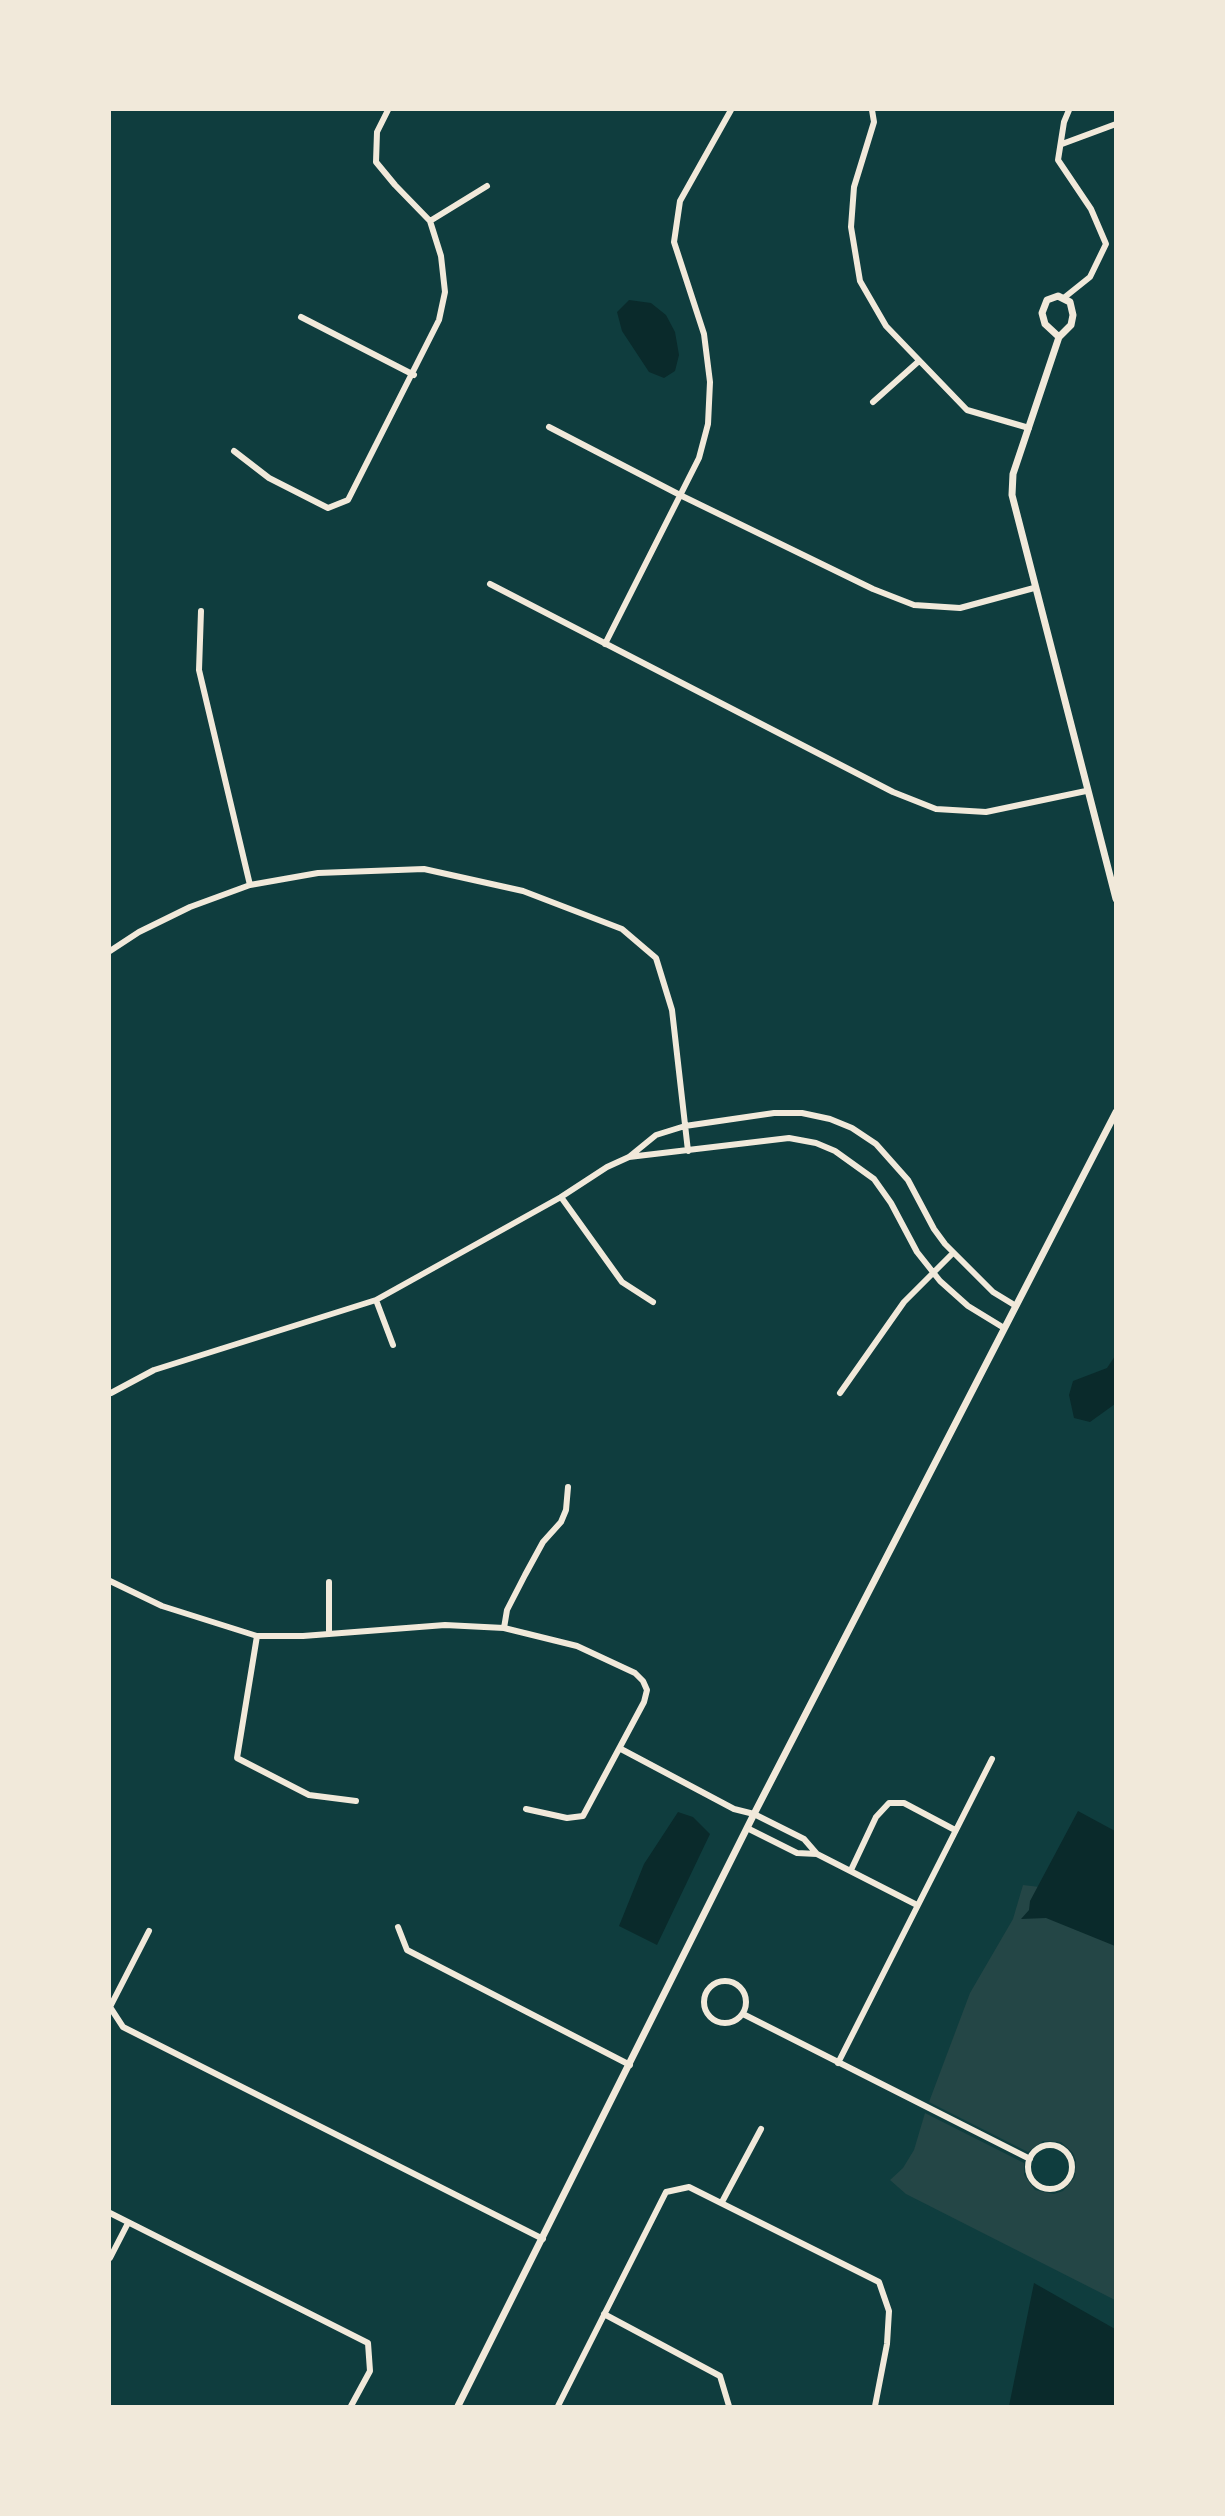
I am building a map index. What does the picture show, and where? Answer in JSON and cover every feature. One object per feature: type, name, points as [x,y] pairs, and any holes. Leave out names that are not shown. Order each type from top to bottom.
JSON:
[{"type":"street","points":[[234,451],[269,478],[328,508],[348,500],[414,375],[440,320],[445,292],[441,256],[430,221],[394,185],[376,162],[376,132],[388,110]]},
{"type":"street","points":[[605,644],[699,458],[708,424],[710,382],[704,334],[674,242],[680,201],[731,110]]},
{"type":"street","points":[[872,110],[874,122],[854,187],[850,227],[860,281],[886,326],[967,410],[1029,428]]},
{"type":"street","points":[[1065,297],[1090,277],[1106,244],[1091,208],[1058,160],[1064,122],[1069,110]]},
{"type":"street","points":[[1062,144],[1116,124]]},
{"type":"street","points":[[430,221],[487,186]]},
{"type":"street","points":[[1059,337],[1045,324],[1042,314],[1047,300],[1058,296],[1065,297],[1070,302],[1073,315],[1071,325],[1059,337],[1011,488],[1034,588],[1116,899]]},
{"type":"street","points":[[301,317],[414,375]]},
{"type":"street","points":[[873,402],[919,361]]},
{"type":"street","points":[[549,427],[680,495],[873,589],[914,604],[960,608],[1034,588]]},
{"type":"street","points":[[490,584],[894,792],[936,808],[986,812],[1086,791]]},
{"type":"street","points":[[201,611],[199,670],[250,885]]},
{"type":"street","points":[[110,951],[139,932],[190,907],[250,885],[318,873],[424,869],[523,891],[622,929],[656,958],[672,1010],[688,1151]]},
{"type":"street","points":[[629,1157],[646,1140],[685,1126],[789,1112],[841,1123],[876,1144],[896,1163],[908,1180],[934,1229],[953,1253],[993,1292],[1016,1306]]},
{"type":"street","points":[[458,2406],[754,1814],[1116,1112]]},
{"type":"street","points":[[111,1393],[154,1370],[376,1300],[561,1197],[607,1167],[629,1157],[789,1138],[816,1143],[835,1150],[874,1179],[891,1203],[917,1252],[933,1273],[968,1306],[1004,1329]]},
{"type":"street","points":[[561,1197],[622,1282],[653,1302]]},
{"type":"street","points":[[840,1393],[904,1302],[953,1253]]},
{"type":"street","points":[[376,1300],[393,1345]]},
{"type":"street","points":[[504,1628],[507,1610],[525,1575],[543,1542],[561,1522],[566,1510],[567,1487]]},
{"type":"street","points":[[110,1582],[162,1606],[257,1636],[329,1634],[445,1625],[504,1628],[577,1646],[635,1673],[644,1681],[647,1690],[644,1702],[584,1816],[567,1818],[526,1809]]},
{"type":"street","points":[[328,1582],[329,1634]]},
{"type":"street","points":[[257,1636],[237,1758],[309,1795],[356,1801]]},
{"type":"street","points":[[621,1749],[734,1809],[754,1814],[804,1839],[817,1854]]},
{"type":"street","points":[[838,2063],[992,1759]]},
{"type":"street","points":[[850,1870],[876,1817],[889,1803],[904,1803],[955,1830]]},
{"type":"street","points":[[747,1828],[796,1853],[817,1854],[917,1905]]},
{"type":"street","points":[[784,1846],[791,1833]]},
{"type":"street","points":[[398,1927],[407,1950],[630,2065]]},
{"type":"street","points":[[149,1931],[110,2007],[123,2027],[543,2239]]},
{"type":"street","points":[[721,1981],[735,1983],[741,1987],[746,2000],[742,2014],[738,2019],[725,2023],[712,2019],[705,2008],[704,2001],[708,1988],[721,1981]]},
{"type":"street","points":[[742,2014],[1030,2159]]},
{"type":"street","points":[[722,2202],[761,2129]]},
{"type":"street","points":[[1052,2145],[1058,2147],[1064,2151],[1071,2162],[1070,2176],[1066,2182],[1053,2188],[1039,2186],[1029,2174],[1030,2159],[1038,2149],[1052,2145]]},
{"type":"street","points":[[558,2406],[666,2192],[688,2187],[879,2282],[889,2311],[887,2344],[875,2406]]},
{"type":"street","points":[[110,2213],[368,2343],[369,2371],[351,2406]]},
{"type":"street","points":[[110,2258],[128,2223]]},
{"type":"street","points":[[604,2314],[720,2376],[729,2406]]},
{"type":"shaded area","points":[[629,300],[651,303],[666,315],[675,332],[679,355],[675,371],[664,378],[649,372],[622,331],[617,312]]},
{"type":"shaded area","points":[[1115,1356],[1115,1404],[1090,1422],[1074,1418],[1069,1395],[1073,1381],[1107,1368]]},
{"type":"shaded area","points":[[1078,1811],[1115,1831],[1115,1946],[1046,1918],[1021,1919],[1029,1910],[1030,1901]]},
{"type":"shaded area","points":[[678,1812],[693,1817],[710,1834],[657,1945],[619,1926],[644,1864]]},
{"type":"shaded area","points":[[1023,1885],[1081,1892],[1115,1907],[1115,2300],[906,2194],[890,2180],[903,2168],[914,2150],[925,2113],[1024,2163],[1024,2175],[1035,2190],[1054,2194],[1063,2191],[1075,2177],[1076,2161],[1073,2153],[1061,2142],[1043,2141],[1028,2152],[929,2102],[970,1993],[1013,1919]]},
{"type":"shaded area","points":[[1034,2283],[1115,2329],[1115,2406],[1009,2406]]}]
